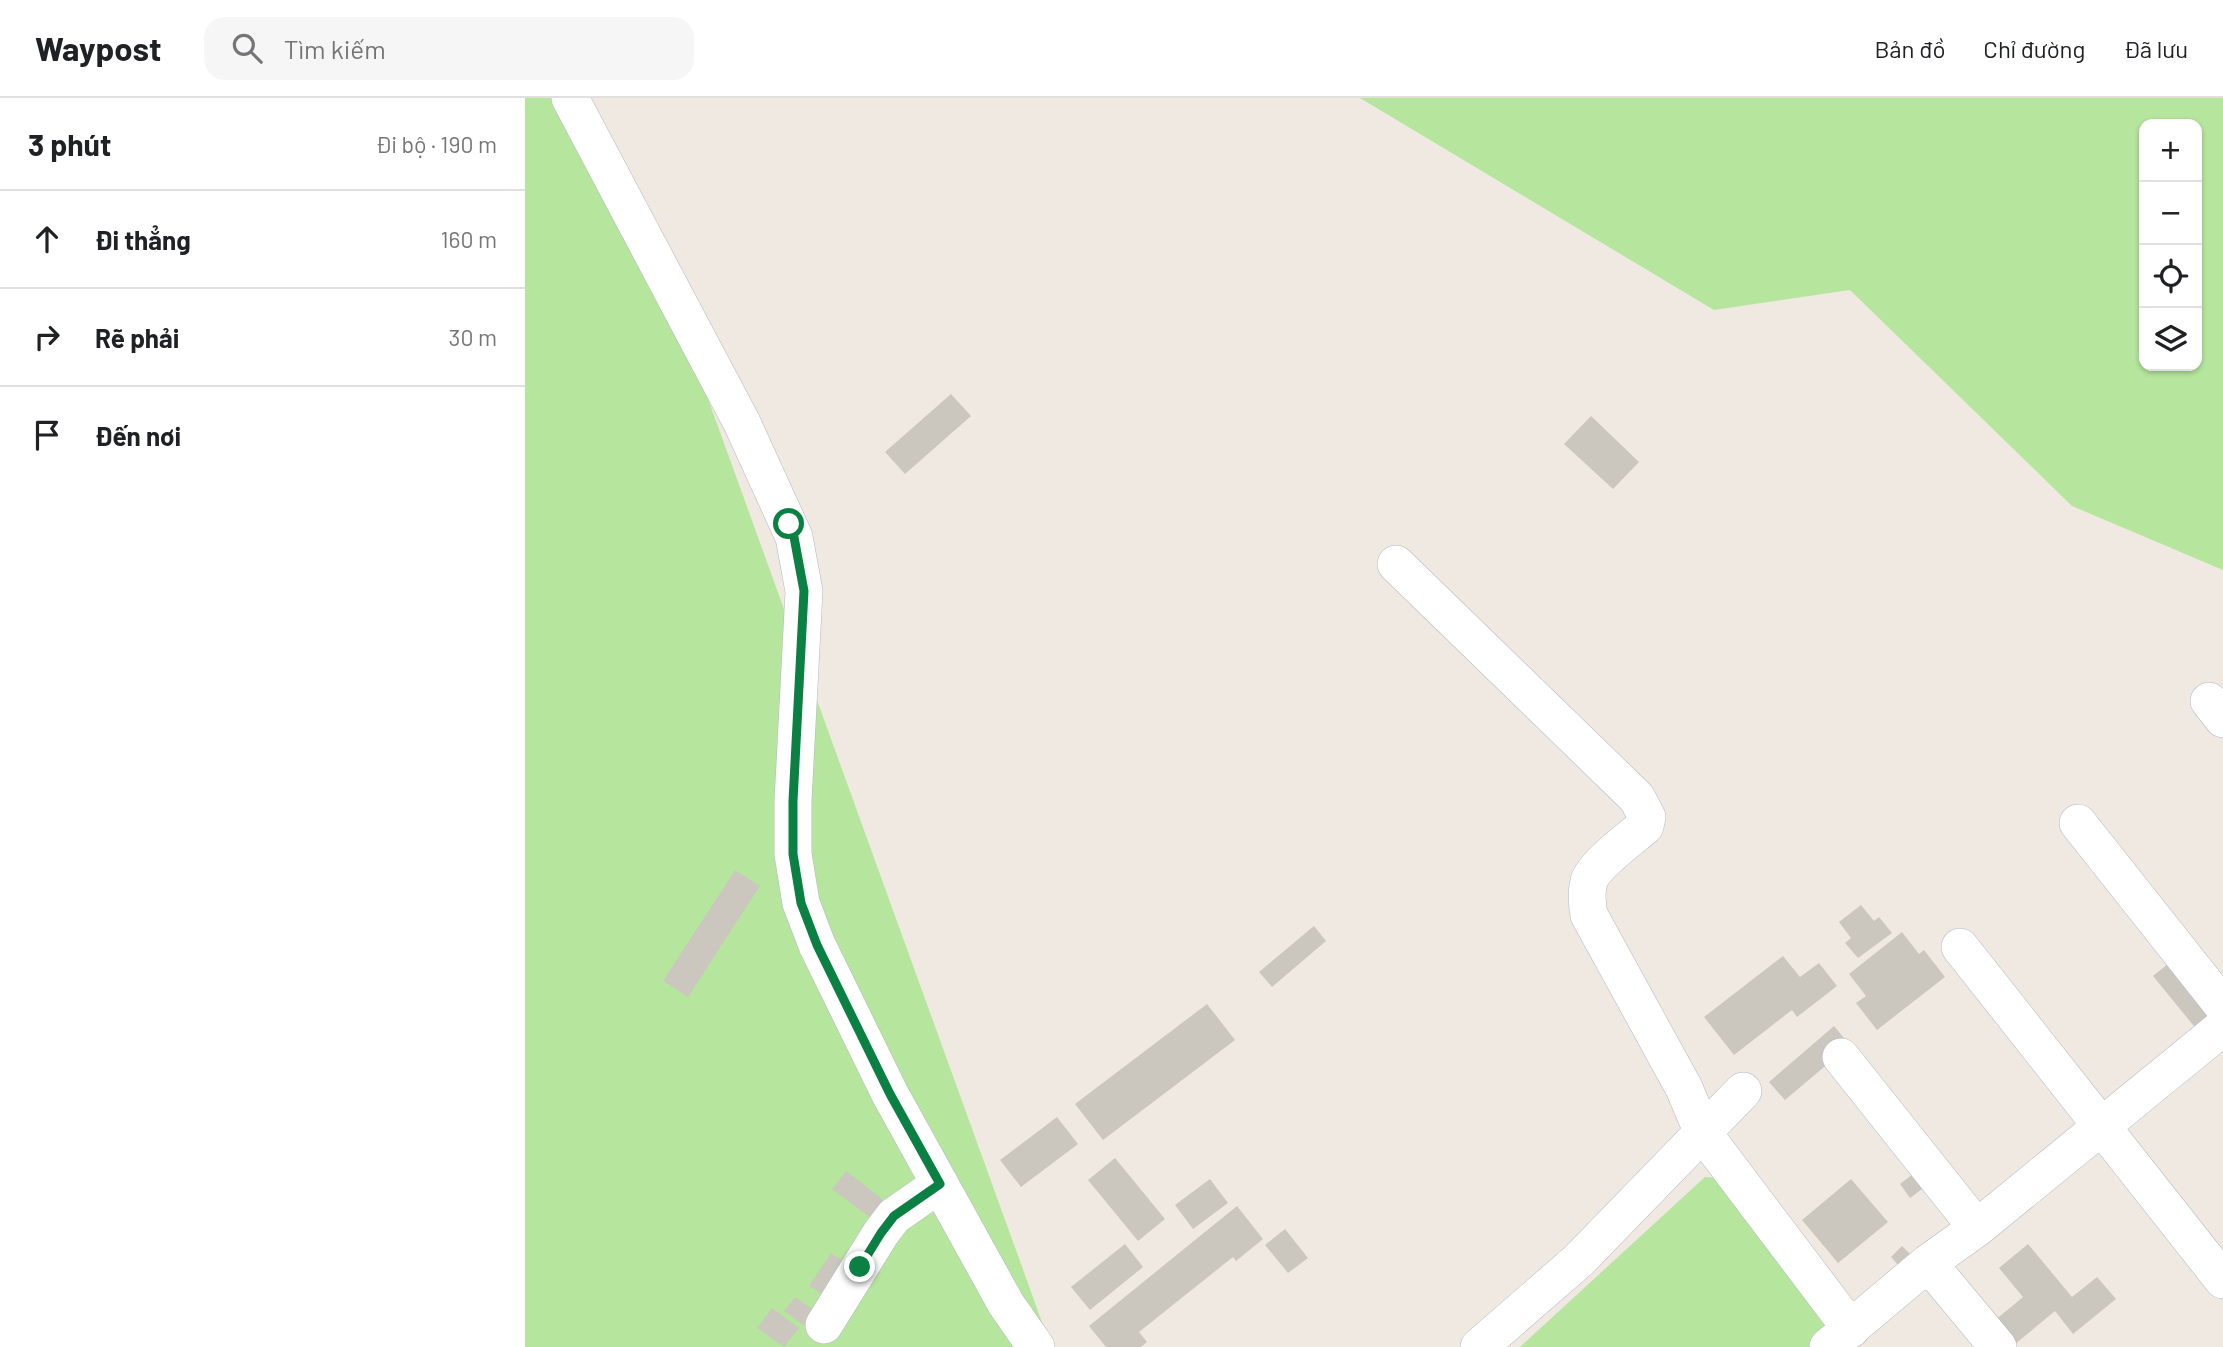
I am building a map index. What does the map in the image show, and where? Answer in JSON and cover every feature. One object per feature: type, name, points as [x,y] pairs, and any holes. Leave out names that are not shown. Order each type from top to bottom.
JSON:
[{"type":"street","points":[[570,98],[742,423],[794,537],[804,591],[793,801],[793,854],[801,903],[817,945],[884,1082],[1006,1304],[1036,1347]]},
{"type":"street","points":[[1396,564],[1627,787],[1644,810],[1647,817],[1645,826],[1596,869],[1589,879],[1589,915],[1684,1088],[1703,1133],[1839,1338],[1928,1263],[1977,1228],[2223,1027]]},
{"type":"street","points":[[2078,823],[2223,1006]]},
{"type":"street","points":[[1960,947],[2223,1280]]},
{"type":"street","points":[[1841,1057],[1977,1228]]},
{"type":"street","points":[[1479,1347],[1579,1260],[1743,1091]]},
{"type":"street","points":[[824,1325],[894,1216],[940,1184]]},
{"type":"street","points":[[1928,1263],[1997,1347]]},
{"type":"green space","points":[[525,98],[587,98],[661,269],[1051,1347],[525,1347]]},
{"type":"green space","points":[[1360,98],[2223,98],[2223,570],[2072,506],[1850,290],[1714,310]]},
{"type":"green space","points":[[1705,1177],[1727,1179],[1839,1323],[1819,1347],[1520,1347]]},
{"type":"building","points":[[951,394],[971,416],[905,474],[885,452]]},
{"type":"building","points":[[1591,416],[1639,462],[1613,489],[1564,444]]},
{"type":"building","points":[[735,870],[760,886],[688,997],[663,981]]},
{"type":"building","points":[[1861,905],[1874,921],[1879,917],[1892,933],[1858,958],[1845,943],[1851,938],[1839,922]]},
{"type":"building","points":[[1314,926],[1326,941],[1272,987],[1259,972]]},
{"type":"building","points":[[1902,932],[1919,954],[1924,950],[1945,977],[1877,1030],[1856,1003],[1866,996],[1849,974]]},
{"type":"building","points":[[2179,955],[2223,1010],[2202,1036],[2153,976]]},
{"type":"building","points":[[1783,956],[1800,977],[1819,963],[1837,986],[1797,1017],[1792,1010],[1734,1055],[1704,1017]]},
{"type":"building","points":[[1207,1004],[1235,1040],[1103,1140],[1075,1104]]},
{"type":"building","points":[[1834,1026],[1850,1045],[1785,1100],[1769,1082]]},
{"type":"building","points":[[1057,1117],[1078,1144],[1021,1187],[1000,1160]]},
{"type":"building","points":[[1115,1158],[1165,1219],[1138,1241],[1088,1180]]},
{"type":"building","points":[[1922,1167],[1933,1181],[1910,1198],[1900,1184]]},
{"type":"building","points":[[846,1171],[893,1207],[880,1225],[832,1189]]},
{"type":"building","points":[[1210,1179],[1228,1203],[1193,1229],[1175,1205]]},
{"type":"building","points":[[1851,1179],[1888,1222],[1838,1263],[1802,1220]]},
{"type":"building","points":[[1237,1206],[1263,1239],[1236,1261],[1233,1257],[1139,1332],[1147,1342],[1141,1347],[1106,1347],[1089,1326]]},
{"type":"building","points":[[1285,1229],[1308,1258],[1288,1273],[1265,1245]]},
{"type":"building","points":[[1125,1244],[1143,1267],[1090,1310],[1071,1287]]},
{"type":"building","points":[[2028,1244],[2072,1297],[2097,1277],[2116,1299],[2073,1334],[2055,1311],[2014,1345],[1994,1321],[2023,1297],[1999,1268]]},
{"type":"building","points":[[1902,1246],[1921,1265],[1908,1276],[1891,1257]]},
{"type":"building","points":[[831,1253],[855,1269],[833,1301],[809,1286]]},
{"type":"building","points":[[795,1297],[819,1314],[809,1329],[784,1311]]},
{"type":"building","points":[[772,1308],[799,1328],[784,1347],[757,1328]]},
{"type":"route","points":[[789,524],[804,591],[793,801],[793,854],[801,903],[817,945],[890,1094],[940,1184],[894,1216],[860,1267]]}]
